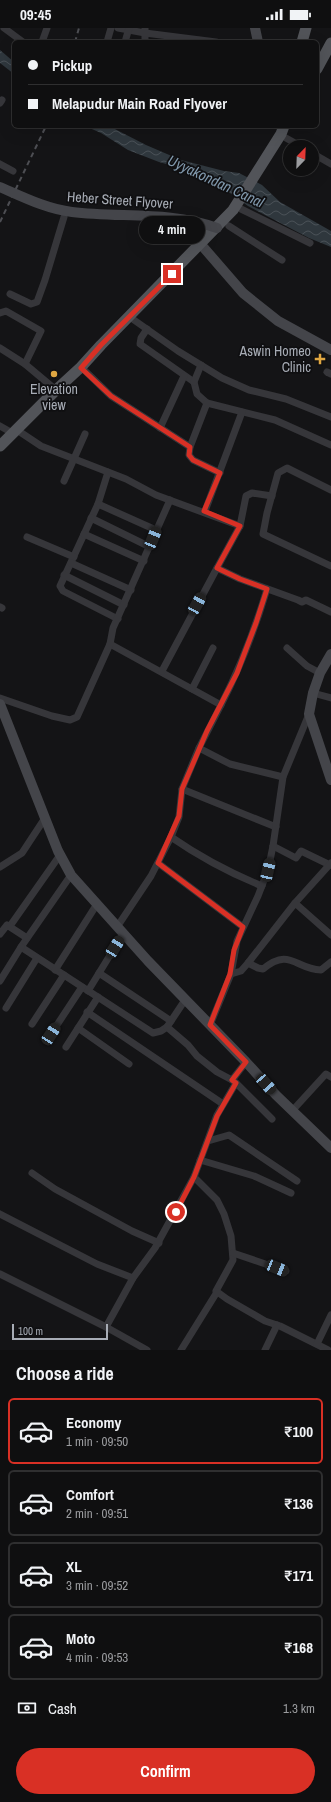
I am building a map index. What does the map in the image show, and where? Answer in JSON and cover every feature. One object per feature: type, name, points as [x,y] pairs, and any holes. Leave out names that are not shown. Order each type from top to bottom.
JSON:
[{"type":"main road","points":[[254,28],[257,40]]},
{"type":"main road","points":[[303,40],[306,28]]},
{"type":"main road","points":[[319,65],[331,43]]},
{"type":"main road","points":[[0,446],[16,432],[56,390],[81,368],[101,345],[112,336],[217,228],[233,210],[284,132]]},
{"type":"main road","name":"Heber Street Flyover","points":[[0,187],[32,200],[70,212],[162,216],[193,220],[217,228]]},
{"type":"main road","points":[[204,248],[243,293],[278,321],[331,350]]},
{"type":"main road","points":[[331,654],[320,673],[313,693],[309,714],[331,780]]},
{"type":"main road","points":[[0,704],[60,855],[71,875],[120,930],[185,1000],[246,1062],[276,1096],[331,1148]]},
{"type":"street","points":[[4,28],[20,40]]},
{"type":"street","points":[[43,40],[47,28]]},
{"type":"street","points":[[108,40],[111,28]]},
{"type":"street","points":[[118,28],[203,40]]},
{"type":"street","points":[[125,40],[128,29]]},
{"type":"street","points":[[284,132],[294,140]]},
{"type":"street","points":[[319,157],[331,164]]},
{"type":"street","points":[[0,164],[13,171]]},
{"type":"street","points":[[241,209],[310,243]]},
{"type":"street","points":[[10,294],[31,304],[37,302],[64,216]]},
{"type":"street","points":[[229,226],[282,260]]},
{"type":"street","points":[[0,313],[6,311],[41,331],[24,364]]},
{"type":"street","points":[[134,320],[201,366],[222,378],[249,390],[286,399],[331,417]]},
{"type":"street","points":[[147,329],[141,338],[140,344],[194,382]]},
{"type":"street","points":[[0,348],[24,364],[56,390]]},
{"type":"street","points":[[201,366],[194,382],[197,394],[207,403],[275,420],[331,445]]},
{"type":"street","points":[[81,368],[111,396],[190,447]]},
{"type":"street","points":[[160,428],[184,376]]},
{"type":"street","points":[[207,403],[190,447],[189,455],[193,460],[220,473]]},
{"type":"street","points":[[204,511],[220,473],[242,412]]},
{"type":"street","points":[[0,426],[16,432],[41,446],[108,472],[170,500],[204,511],[240,526]]},
{"type":"street","points":[[64,481],[85,434]]},
{"type":"street","points":[[331,490],[287,468],[278,473],[263,534],[331,566]]},
{"type":"street","points":[[108,472],[98,504],[60,586],[61,589],[118,619]]},
{"type":"street","points":[[162,671],[240,526],[246,496],[252,493],[272,496]]},
{"type":"street","points":[[0,698],[52,716],[70,720],[77,717],[110,644],[113,628],[170,500]]},
{"type":"street","points":[[98,504],[156,530]]},
{"type":"street","points":[[91,518],[150,547]]},
{"type":"street","points":[[84,534],[144,561]]},
{"type":"street","points":[[27,537],[131,590]]},
{"type":"street","points":[[217,568],[240,579],[302,602],[306,600],[331,612]]},
{"type":"street","points":[[64,575],[124,605]]},
{"type":"street","points":[[51,1034],[99,973],[120,930],[158,863],[179,816],[182,789],[199,748],[232,682],[251,637],[267,589]]},
{"type":"street","points":[[110,644],[162,671],[221,705]]},
{"type":"street","points":[[192,688],[213,648]]},
{"type":"street","points":[[287,648],[307,666],[320,673]]},
{"type":"street","points":[[313,693],[331,698]]},
{"type":"street","points":[[210,1025],[230,974],[234,950],[262,886],[273,846],[283,777],[309,714]]},
{"type":"street","points":[[199,748],[230,764],[283,777]]},
{"type":"street","points":[[182,789],[276,827]]},
{"type":"street","points":[[0,867],[22,853],[45,818]]},
{"type":"street","points":[[171,836],[205,859],[237,876],[262,886]]},
{"type":"street","points":[[230,974],[241,971],[295,904],[330,864],[301,851],[296,858],[273,846]]},
{"type":"street","points":[[0,934],[6,926],[10,926],[60,855]]},
{"type":"street","points":[[158,863],[243,927]]},
{"type":"street","points":[[0,981],[21,946],[71,875]]},
{"type":"street","points":[[55,970],[97,904]]},
{"type":"street","points":[[295,904],[331,935]]},
{"type":"street","points":[[10,926],[27,938]]},
{"type":"street","points":[[21,946],[55,970],[153,1033],[161,1031],[169,1024],[185,1000]]},
{"type":"street","points":[[6,1008],[37,958]]},
{"type":"street","points":[[248,963],[263,969],[276,961],[288,959],[314,969],[321,970],[331,962]]},
{"type":"street","points":[[99,973],[169,1024],[197,1056],[217,1072],[234,1082],[272,1119]]},
{"type":"street","points":[[32,1024],[64,975]]},
{"type":"street","points":[[66,1047],[98,997]]},
{"type":"street","points":[[87,1012],[223,1104]]},
{"type":"street","points":[[78,1028],[129,1064]]},
{"type":"street","points":[[106,1327],[133,1278],[158,1243],[194,1177],[217,1116],[246,1062]]},
{"type":"street","points":[[292,1111],[326,1074],[331,1076]]},
{"type":"street","points":[[208,1141],[229,1135],[243,1143],[297,1181]]},
{"type":"street","points":[[200,1160],[254,1176],[291,1193]]},
{"type":"street","points":[[32,1174],[55,1189],[132,1231],[158,1243]]},
{"type":"street","points":[[181,1350],[217,1292],[218,1287],[233,1260],[231,1236],[224,1214],[217,1200],[194,1177]]},
{"type":"street","points":[[0,1214],[97,1264],[133,1278]]},
{"type":"street","points":[[233,1253],[258,1263],[269,1264],[286,1271]]},
{"type":"street","points":[[0,1274],[106,1327],[147,1350]]},
{"type":"street","points":[[217,1292],[265,1321],[277,1325],[328,1350]]},
{"type":"street","points":[[317,1344],[331,1315]]},
{"type":"street","points":[[265,1350],[277,1325]]},
{"type":"water","points":[[0,50],[12,60],[12,72],[0,63]]},
{"type":"water","name":"Uyyakondan Canal","points":[[90,128],[113,128],[146,145],[181,160],[224,171],[239,173],[262,185],[280,202],[331,231],[331,247],[309,238],[248,206],[230,193],[177,167],[128,150],[101,133]]},
{"type":"railway","points":[[76,40],[79,28]]},
{"type":"railway","points":[[0,222],[45,128]]},
{"type":"place","name":"Aswin Homeo Clinic","points":[[320,359]]},
{"type":"place","name":"Elevation view","points":[[54,374]]},
{"type":"route","points":[[172,274],[112,336],[101,345],[81,368],[111,396],[190,447],[189,455],[193,460],[220,473],[204,511],[240,526],[217,568],[240,579],[267,589],[237,673],[207,731],[182,789],[179,816],[158,863],[243,927],[234,950],[230,974],[210,1025],[246,1062],[232,1080],[236,1083],[217,1116],[194,1177],[176,1212]]}]
